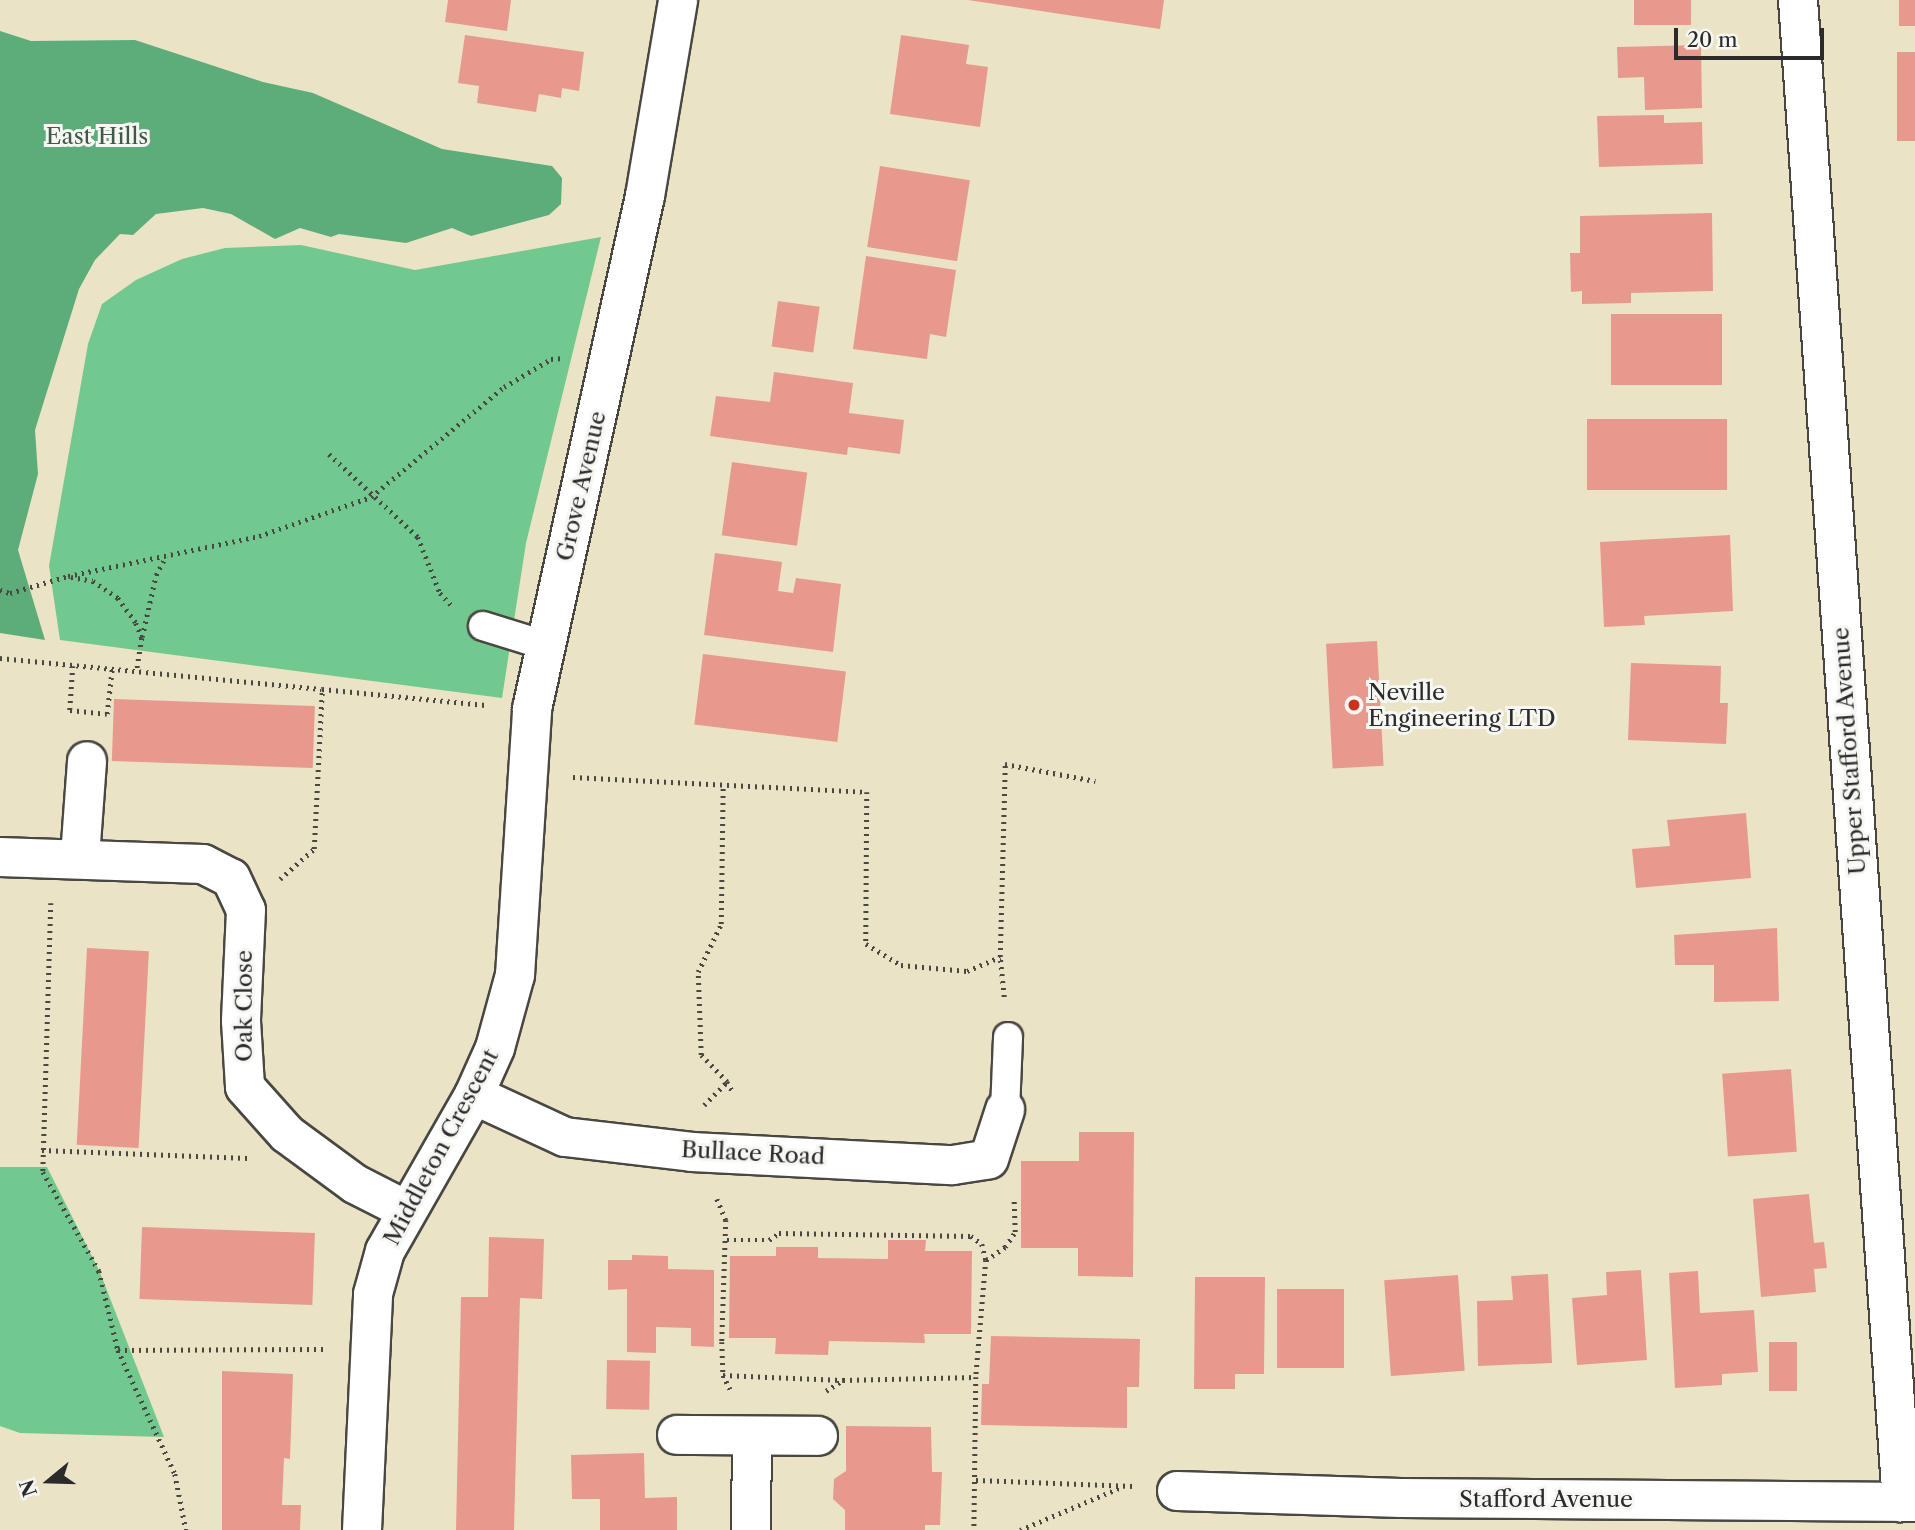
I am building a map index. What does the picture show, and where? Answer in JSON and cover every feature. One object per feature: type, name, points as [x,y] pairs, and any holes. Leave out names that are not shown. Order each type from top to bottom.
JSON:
[{"type":"street","name":"Grove Avenue","points":[[515,975],[531,709],[645,196],[678,0]]},
{"type":"street","name":"Upper Stafford Avenue","points":[[1798,0],[1909,1502]]},
{"type":"street","points":[[66,857],[87,761]]},
{"type":"street","name":"Oak Close","points":[[0,857],[66,857],[204,864],[232,878],[246,910],[242,1021],[245,1087],[287,1134],[355,1184],[406,1210]]},
{"type":"street","name":"Middleton Crescent","points":[[362,1530],[373,1294],[385,1251],[474,1095],[495,1048],[515,975]]},
{"type":"street","name":"Bullace Road","points":[[474,1095],[565,1137],[692,1152],[965,1164],[989,1159],[1005,1110]]},
{"type":"street","points":[[677,1435],[818,1436]]},
{"type":"street","points":[[751,1530],[752,1436]]},
{"type":"street","name":"Stafford Avenue","points":[[1177,1491],[1401,1498],[1909,1502]]},
{"type":"lane","points":[[483,626],[544,645]]},
{"type":"lane","points":[[1005,1110],[1008,1037]]},
{"type":"path","points":[[0,590],[10,593],[68,576],[260,536],[372,497],[504,387],[551,359],[610,355]]},
{"type":"path","points":[[329,454],[372,497],[418,537],[440,593],[458,612],[483,626]]},
{"type":"path","points":[[137,671],[156,576],[167,555]]},
{"type":"path","points":[[68,576],[93,582],[118,598],[142,638]]},
{"type":"path","points":[[0,658],[531,709]]},
{"type":"path","points":[[73,666],[70,710],[107,714],[111,669]]},
{"type":"path","points":[[246,910],[314,849],[322,689]]},
{"type":"path","points":[[1008,1037],[1000,957],[1005,764],[1095,781]]},
{"type":"path","points":[[527,775],[867,792],[866,944],[901,965],[967,971],[1000,957]]},
{"type":"path","points":[[723,784],[721,924],[698,972],[701,1055],[733,1092]]},
{"type":"path","points":[[66,857],[42,1150],[43,1172],[99,1271],[118,1349],[175,1474],[186,1530]]},
{"type":"path","points":[[727,1082],[688,1121],[696,1180],[719,1201],[727,1240],[722,1257],[723,1375],[733,1394]]},
{"type":"path","points":[[42,1150],[256,1158],[287,1134]]},
{"type":"path","points":[[986,1260],[1005,1248],[1014,1232]]},
{"type":"path","points":[[727,1240],[769,1240],[779,1233],[971,1236],[982,1244],[986,1260],[976,1377],[974,1530]]},
{"type":"path","points":[[118,1349],[370,1349]]},
{"type":"path","points":[[723,1375],[844,1380],[976,1377]]},
{"type":"path","points":[[818,1395],[844,1380]]},
{"type":"path","points":[[976,1480],[1126,1486],[1177,1491]]},
{"type":"path","points":[[1020,1530],[1126,1486]]},
{"type":"green space","name":"East Hills","points":[[0,31],[31,41],[135,40],[263,82],[313,93],[442,149],[552,166],[562,178],[561,204],[549,215],[471,236],[452,228],[406,243],[339,234],[331,237],[300,228],[275,239],[231,214],[203,208],[156,214],[133,235],[120,234],[95,260],[79,289],[35,430],[38,474],[18,550],[45,640],[0,633]]},
{"type":"green space","points":[[601,237],[526,543],[502,698],[60,640],[49,566],[88,344],[102,304],[136,280],[182,259],[225,248],[301,245],[415,270]]},
{"type":"green space","points":[[0,1167],[47,1167],[99,1270],[164,1437],[20,1433],[0,1426]]},
{"type":"building","points":[[448,0],[511,0],[507,31],[445,22]]},
{"type":"building","points":[[968,0],[1164,0],[1160,29]]},
{"type":"building","points":[[1634,0],[1691,0],[1691,25],[1634,25]]},
{"type":"building","points":[[1899,0],[1915,0],[1915,26],[1899,26]]},
{"type":"building","points":[[465,35],[584,52],[579,91],[562,88],[561,98],[539,94],[536,112],[477,103],[479,86],[458,83]]},
{"type":"building","points":[[901,35],[969,45],[966,64],[988,67],[980,127],[890,114]]},
{"type":"building","points":[[1701,45],[1702,108],[1645,110],[1644,77],[1618,78],[1617,47]]},
{"type":"building","points":[[1897,52],[1915,52],[1915,141],[1897,141]]},
{"type":"building","points":[[1664,115],[1664,123],[1702,122],[1703,164],[1599,167],[1597,116]]},
{"type":"building","points":[[880,166],[970,180],[957,261],[867,247]]},
{"type":"building","points":[[1712,213],[1713,291],[1631,293],[1631,303],[1582,304],[1582,291],[1571,292],[1570,253],[1580,253],[1580,216]]},
{"type":"building","points":[[866,256],[956,270],[946,337],[930,334],[927,359],[853,349]]},
{"type":"building","points":[[778,301],[820,307],[813,352],[772,347]]},
{"type":"building","points":[[1611,314],[1722,314],[1722,385],[1611,385]]},
{"type":"building","points":[[774,372],[853,383],[849,413],[904,420],[900,454],[848,447],[847,455],[710,436],[716,396],[770,402]]},
{"type":"building","points":[[1587,419],[1727,419],[1727,490],[1587,490]]},
{"type":"building","points":[[732,462],[807,473],[797,546],[722,535]]},
{"type":"building","points":[[1730,535],[1733,611],[1644,616],[1645,625],[1604,627],[1600,542]]},
{"type":"building","points":[[715,553],[782,562],[778,591],[793,593],[796,578],[841,584],[833,652],[704,635]]},
{"type":"building","name":"Neville Engineering LTD","points":[[1377,641],[1384,766],[1333,768],[1326,644]]},
{"type":"building","points":[[703,654],[846,672],[837,742],[694,724]]},
{"type":"building","points":[[1631,663],[1721,666],[1720,703],[1728,703],[1726,744],[1628,740]]},
{"type":"building","points":[[114,699],[315,706],[313,768],[112,761]]},
{"type":"building","points":[[1746,813],[1751,878],[1636,888],[1632,849],[1670,846],[1667,820]]},
{"type":"building","points":[[1777,928],[1779,1001],[1714,1002],[1714,965],[1675,965],[1674,935]]},
{"type":"building","points":[[87,948],[149,951],[139,1148],[77,1145]]},
{"type":"building","points":[[1791,1069],[1797,1152],[1728,1157],[1722,1074]]},
{"type":"building","points":[[1079,1132],[1134,1132],[1133,1277],[1078,1276],[1078,1248],[1021,1248],[1021,1161],[1079,1161]]},
{"type":"building","points":[[1809,1194],[1814,1243],[1824,1242],[1827,1268],[1814,1269],[1816,1292],[1761,1297],[1753,1199]]},
{"type":"building","points":[[142,1227],[315,1233],[312,1305],[139,1299]]},
{"type":"building","points":[[489,1237],[544,1239],[542,1299],[520,1298],[514,1530],[456,1530],[461,1297],[488,1297]]},
{"type":"building","points":[[888,1240],[926,1240],[925,1251],[972,1251],[971,1334],[924,1334],[925,1343],[829,1341],[828,1355],[775,1354],[776,1338],[729,1338],[730,1256],[776,1256],[776,1247],[818,1247],[818,1258],[888,1259]]},
{"type":"building","points":[[632,1255],[668,1256],[668,1269],[714,1270],[714,1347],[691,1346],[691,1328],[656,1327],[656,1353],[627,1352],[627,1289],[608,1290],[608,1260],[632,1260]]},
{"type":"building","points":[[1641,1270],[1647,1360],[1577,1365],[1572,1298],[1607,1295],[1606,1272]]},
{"type":"building","points":[[1698,1271],[1700,1313],[1754,1310],[1758,1372],[1722,1374],[1722,1385],[1675,1388],[1669,1273]]},
{"type":"building","points":[[1548,1274],[1552,1363],[1478,1366],[1477,1301],[1513,1300],[1511,1276]]},
{"type":"building","points":[[1458,1275],[1465,1371],[1391,1376],[1384,1280]]},
{"type":"building","points":[[1195,1277],[1265,1277],[1264,1374],[1235,1374],[1235,1389],[1194,1389]]},
{"type":"building","points":[[1277,1289],[1344,1289],[1344,1368],[1277,1368]]},
{"type":"building","points":[[991,1336],[1140,1339],[1139,1387],[1127,1387],[1127,1428],[981,1425],[982,1384],[989,1384]]},
{"type":"building","points":[[1769,1342],[1797,1342],[1797,1391],[1769,1391]]},
{"type":"building","points":[[607,1360],[650,1361],[649,1410],[606,1409]]},
{"type":"building","points":[[222,1371],[293,1374],[290,1459],[284,1458],[282,1505],[301,1505],[300,1530],[222,1530]]},
{"type":"building","points":[[846,1426],[931,1427],[932,1472],[942,1472],[940,1525],[925,1525],[925,1530],[845,1530],[845,1510],[833,1499],[834,1479],[846,1471]]},
{"type":"building","points":[[644,1453],[645,1498],[677,1497],[677,1530],[600,1530],[600,1499],[572,1499],[571,1455]]},
{"type":"place","name":"Neville Engineering LTD","points":[[1354,705]]}]
